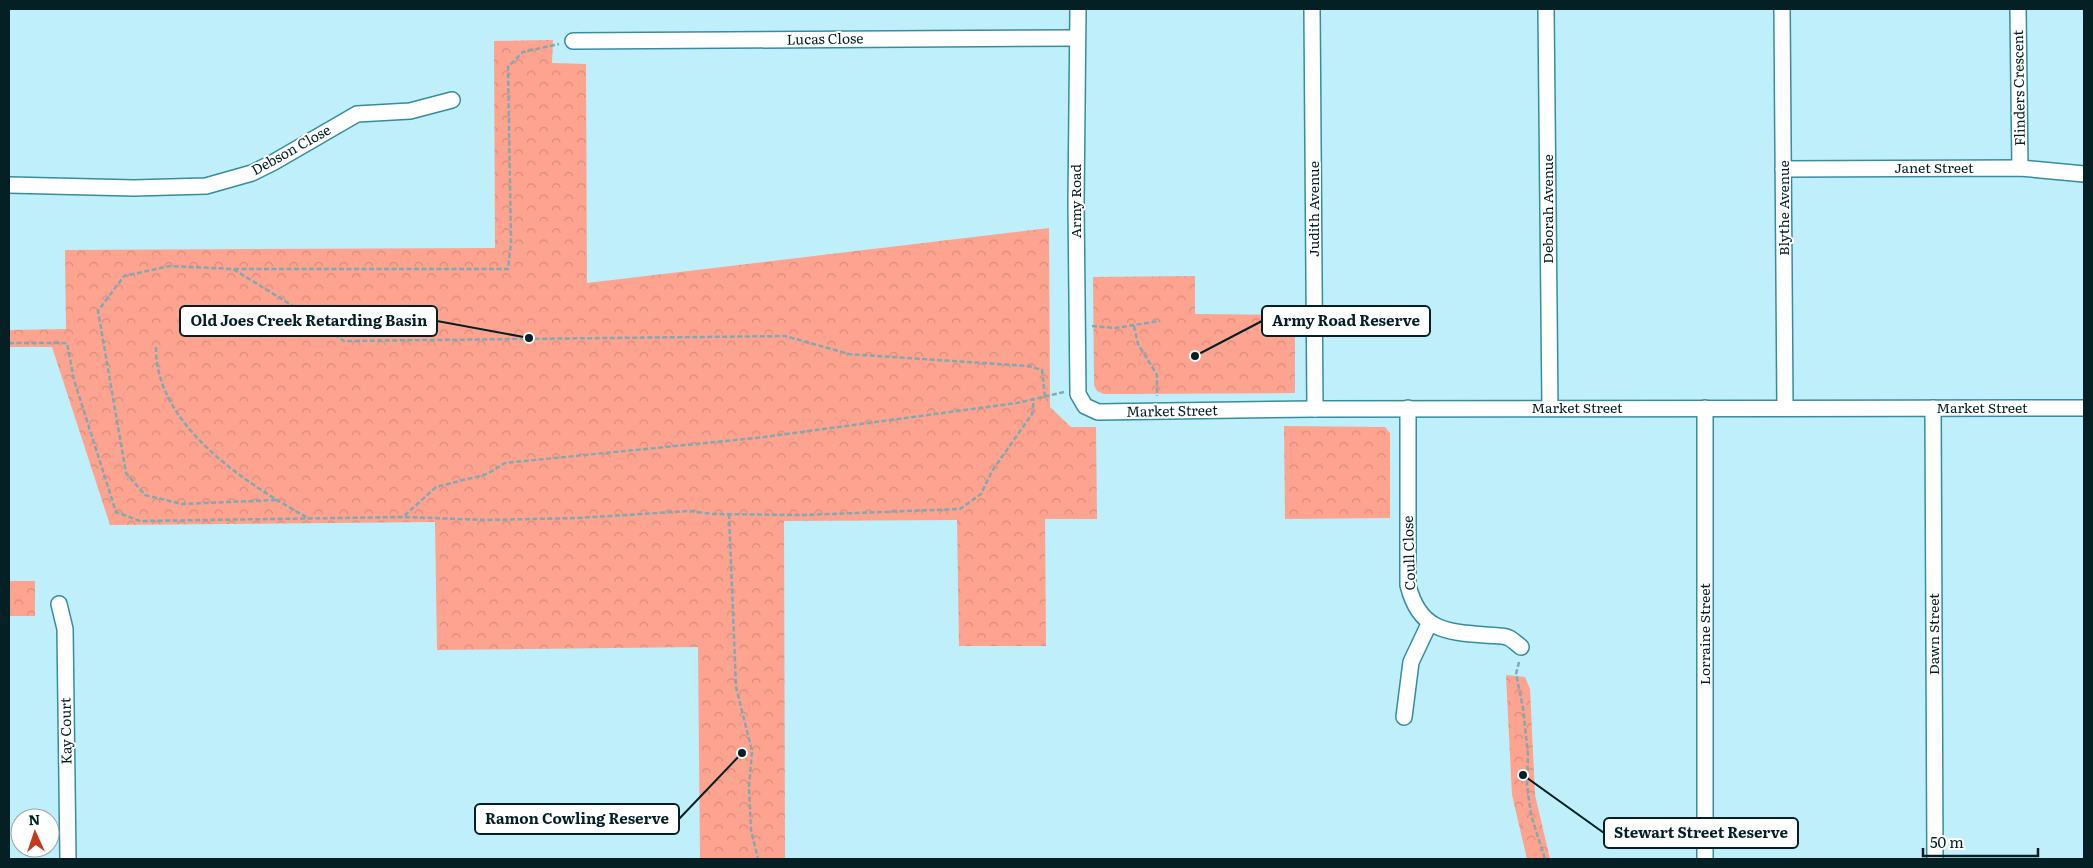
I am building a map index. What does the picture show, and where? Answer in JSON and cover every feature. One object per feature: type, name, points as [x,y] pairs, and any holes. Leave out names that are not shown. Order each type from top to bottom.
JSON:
[{"type":"street","name":"Army Road","points":[[1078,9],[1076,203],[1078,394]]},
{"type":"street","name":"Judith Avenue","points":[[1312,9],[1315,408]]},
{"type":"street","name":"Deborah Avenue","points":[[1546,9],[1550,408]]},
{"type":"street","name":"Blythe Avenue","points":[[1782,9],[1785,408]]},
{"type":"street","name":"Flinders Crescent","points":[[2018,9],[2020,168]]},
{"type":"street","name":"Lucas Close","points":[[572,41],[1077,38]]},
{"type":"street","name":"Debson Close","points":[[9,185],[115,188],[206,186],[252,173],[267,166],[356,114],[410,111],[452,100]]},
{"type":"street","name":"Janet Street","points":[[1783,169],[2020,168],[2084,174]]},
{"type":"street","name":"Market Street","points":[[1078,394],[1086,406],[1098,412],[1315,408],[2084,408]]},
{"type":"street","name":"Coull Close","points":[[1408,408],[1408,585],[1412,600],[1429,624]]},
{"type":"street","name":"Lorraine Street","points":[[1705,408],[1705,859]]},
{"type":"street","name":"Dawn Street","points":[[1933,408],[1936,859]]},
{"type":"street","name":"Kay Court","points":[[59,604],[65,630],[68,859]]},
{"type":"street","points":[[1404,717],[1411,662],[1429,624],[1436,628],[1463,634],[1508,637],[1521,647]]},
{"type":"path","points":[[276,500],[182,504],[145,495],[126,473],[98,312],[124,276],[170,266],[233,269],[508,269],[511,243],[508,67],[523,52],[572,41]]},
{"type":"path","points":[[233,269],[294,306],[344,341],[785,336],[849,354],[1028,366],[1042,370],[1045,397]]},
{"type":"path","points":[[1091,326],[1115,328],[1160,321]]},
{"type":"path","points":[[1134,326],[1140,348],[1157,375],[1157,396]]},
{"type":"path","points":[[9,343],[66,343],[74,380],[116,512],[140,521],[403,517],[486,520],[578,518],[689,512],[803,515],[960,509],[981,494],[992,472],[1032,414],[1034,399]]},
{"type":"path","points":[[156,347],[156,361],[165,388],[182,421],[212,453],[276,500],[310,518]]},
{"type":"path","points":[[403,517],[436,487],[488,474],[505,463],[764,437],[1017,403],[1066,392],[1078,394]]},
{"type":"path","points":[[729,514],[736,687],[752,750],[749,788],[752,830],[758,859]]},
{"type":"path","points":[[1516,674],[1523,708],[1528,755],[1531,815],[1545,859]]},
{"type":"green space","points":[[553,40],[552,63],[586,64],[587,283],[1049,228],[1050,407],[1071,427],[1096,427],[1097,519],[1045,519],[1046,646],[959,646],[957,520],[784,521],[785,859],[700,859],[698,647],[437,650],[435,522],[110,525],[52,347],[9,347],[9,330],[66,329],[65,250],[495,248],[494,41]]},
{"type":"green space","points":[[1195,276],[1195,314],[1295,315],[1295,393],[1104,394],[1097,391],[1094,385],[1093,277]]},
{"type":"green space","points":[[1284,426],[1385,427],[1390,433],[1390,518],[1285,519]]},
{"type":"green space","points":[[9,581],[35,581],[35,616],[9,616]]},
{"type":"green space","points":[[1506,675],[1525,677],[1530,689],[1535,795],[1550,859],[1527,859],[1512,795]]},
{"type":"place","name":"Old Joes Creek Retarding Basin","points":[[529,338]]},
{"type":"place","name":"Army Road Reserve","points":[[1195,356]]},
{"type":"place","name":"Ramon Cowling Reserve","points":[[742,753]]},
{"type":"place","name":"Stewart Street Reserve","points":[[1523,775]]}]
